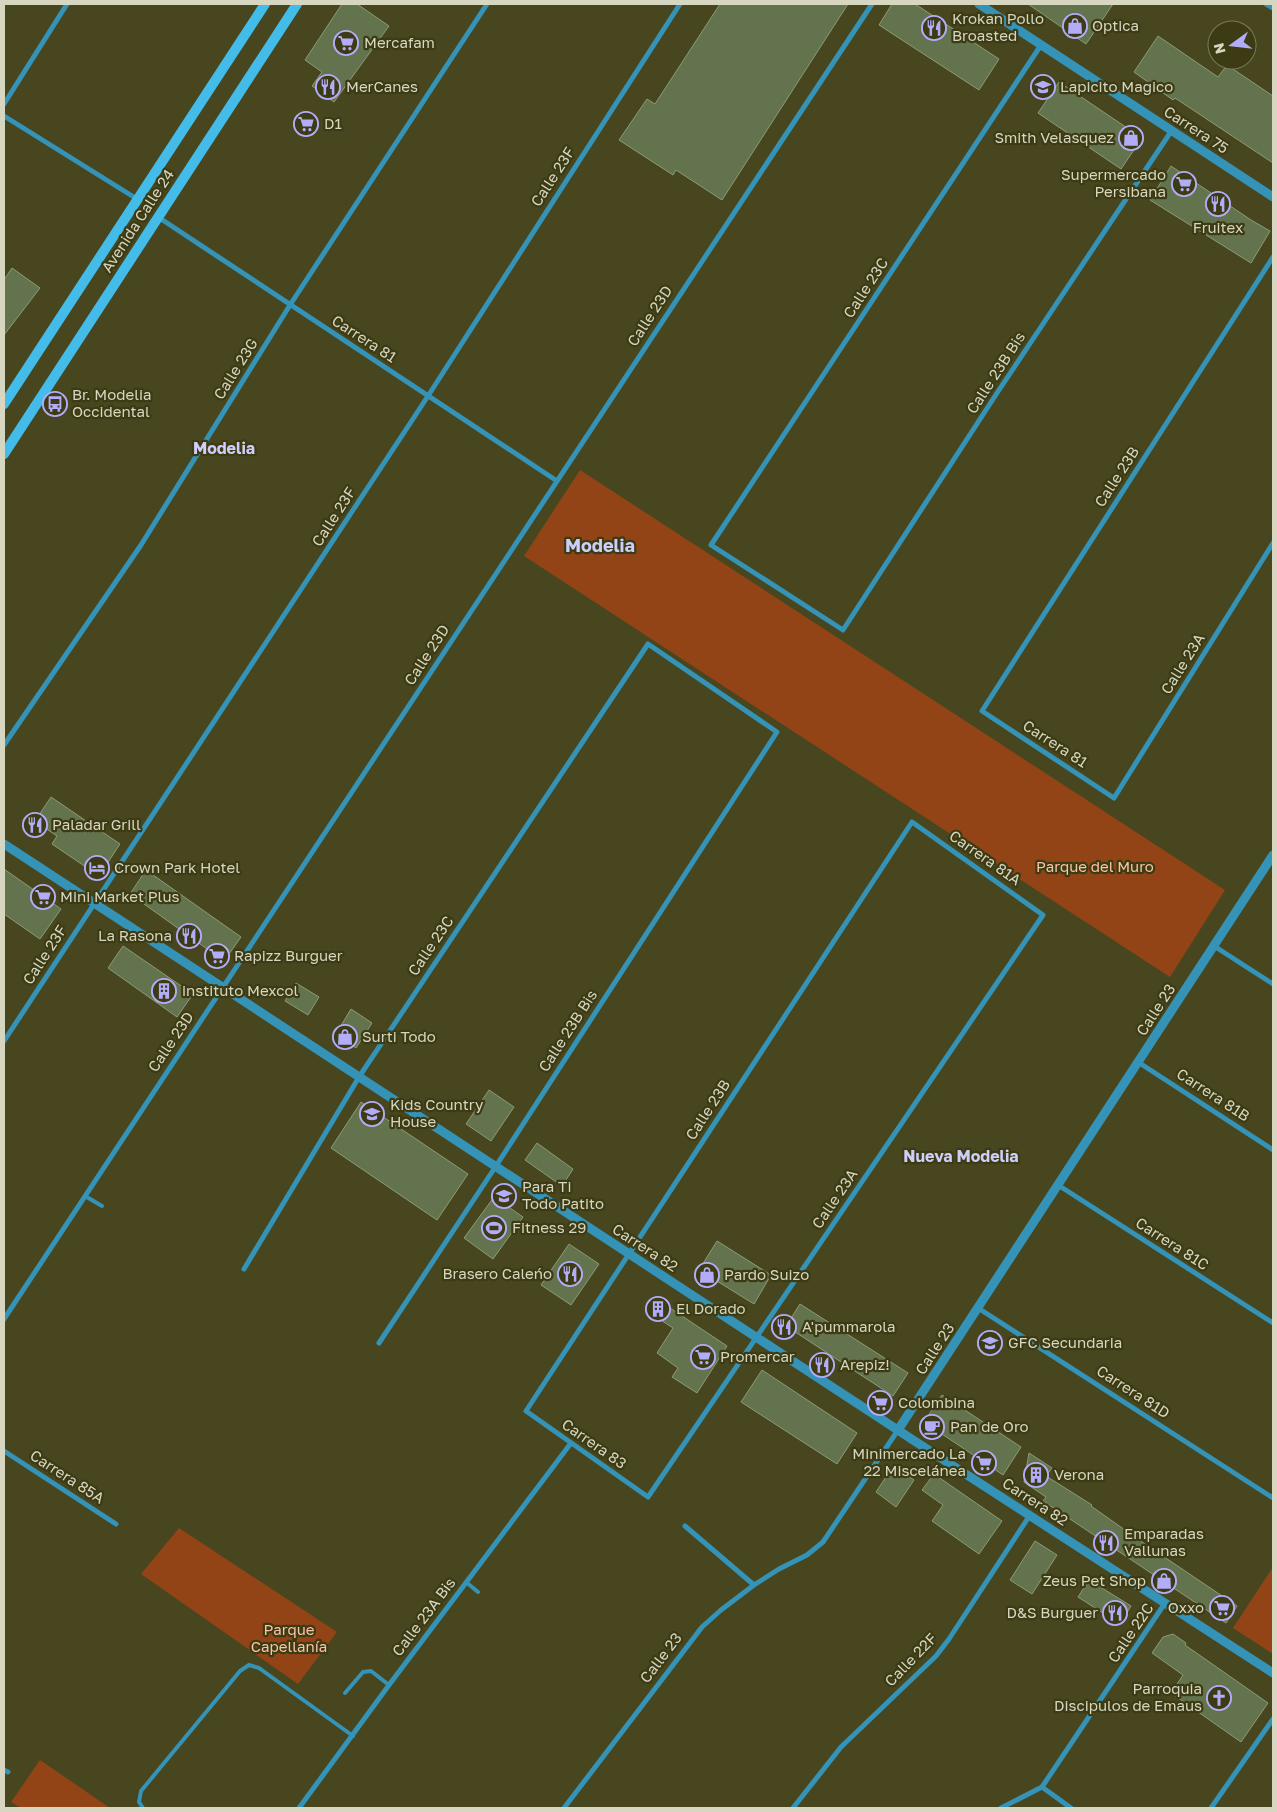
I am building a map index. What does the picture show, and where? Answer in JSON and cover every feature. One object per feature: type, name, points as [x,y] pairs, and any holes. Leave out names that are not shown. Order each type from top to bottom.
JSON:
[{"type":"main road","name":"Avenida Calle 24","points":[[4,404],[265,4]]},
{"type":"main road","name":"Avenida Calle 24","points":[[4,454],[297,4]]},
{"type":"street","points":[[4,104],[67,4]]},
{"type":"street","name":"Calle 23G","points":[[4,745],[141,545],[290,305],[487,4]]},
{"type":"street","name":"Calle 23F","points":[[4,1041],[428,396],[680,4]]},
{"type":"street","name":"Calle 23D","points":[[4,1319],[872,4]]},
{"type":"street","name":"Carrera 75","points":[[979,4],[1273,197]]},
{"type":"street","points":[[1266,4],[1273,8]]},
{"type":"street","name":"Calle 23C","points":[[843,630],[711,545],[1041,45]]},
{"type":"street","points":[[4,116],[137,199]]},
{"type":"street","name":"Calle 23B Bis","points":[[843,630],[1172,130]]},
{"type":"street","name":"Carrera 81","points":[[158,217],[557,481]]},
{"type":"street","name":"Calle 23B","points":[[982,711],[1273,257]]},
{"type":"street","name":"Calle 23A","points":[[1114,798],[1273,543]]},
{"type":"street","name":"Calle 23C","points":[[244,1269],[359,1077],[648,644],[777,732]]},
{"type":"street","name":"Carrera 81","points":[[982,711],[1114,798]]},
{"type":"street","name":"Calle 23B Bis","points":[[379,1343],[777,732]]},
{"type":"street","name":"Calle 23B","points":[[526,1411],[912,822]]},
{"type":"street","name":"Carrera 81A","points":[[912,822],[1043,914]]},
{"type":"street","name":"Carrera 82","points":[[4,844],[898,1430],[1273,1673]]},
{"type":"street","name":"Calle 23","points":[[564,1808],[702,1627],[754,1585],[779,1569],[807,1555],[823,1542],[1273,856]]},
{"type":"street","name":"Calle 23A","points":[[648,1497],[1043,914]]},
{"type":"street","points":[[1214,946],[1273,984]]},
{"type":"street","name":"Carrera 81B","points":[[1138,1062],[1273,1150]]},
{"type":"street","name":"Carrera 81C","points":[[1058,1185],[1273,1323]]},
{"type":"street","name":"Carrera 81D","points":[[978,1308],[1273,1498]]},
{"type":"street","name":"Carrera 83","points":[[526,1411],[648,1497]]},
{"type":"street","name":"Calle 23A Bis","points":[[299,1808],[571,1443]]},
{"type":"street","name":"Carrera 85A","points":[[4,1451],[116,1524]]},
{"type":"street","name":"Calle 22F","points":[[793,1808],[841,1747],[936,1656],[1030,1515]]},
{"type":"street","points":[[685,1526],[754,1585]]},
{"type":"street","name":"Calle 22C","points":[[1001,1808],[1042,1787],[1165,1603]]},
{"type":"street","points":[[1210,1808],[1273,1719]]},
{"type":"street","points":[[1042,1787],[1071,1808]]},
{"type":"lane","points":[[84,1196],[102,1206]]},
{"type":"lane","points":[[466,1582],[478,1592]]},
{"type":"lane","points":[[143,1808],[138,1802],[141,1791],[240,1671],[249,1665],[259,1668],[353,1736]]},
{"type":"lane","points":[[344,1693],[363,1672],[370,1671],[389,1685]]},
{"type":"green space","name":"Parque del Muro","points":[[580,470],[1225,890],[1170,977],[524,556]]},
{"type":"green space","name":"Parque Capellanía","points":[[179,1528],[337,1632],[298,1684],[141,1574]]},
{"type":"green space","points":[[1273,1567],[1273,1654],[1233,1628]]},
{"type":"green space","points":[[40,1760],[110,1808],[21,1808],[11,1802]]},
{"type":"building","name":"Mercafam","points":[[342,4],[357,4],[389,26],[334,102],[312,86],[322,72],[305,60]]},
{"type":"building","points":[[720,4],[848,4],[722,200],[676,170],[673,175],[619,140],[647,99],[655,104]]},
{"type":"building","points":[[892,4],[915,4],[999,59],[979,90],[879,25]]},
{"type":"building","points":[[1028,4],[1113,4],[1086,44]]},
{"type":"building","points":[[1158,36],[1218,77],[1223,70],[1234,70],[1273,96],[1273,163],[1175,98],[1173,100],[1134,72]]},
{"type":"building","points":[[1059,82],[1142,138],[1121,169],[1038,113]]},
{"type":"building","points":[[1171,166],[1270,231],[1251,263],[1150,200]]},
{"type":"building","points":[[12,268],[40,288],[4,335],[4,280]]},
{"type":"building","points":[[51,797],[120,844],[99,876],[52,844],[57,836],[35,821]]},
{"type":"building","points":[[4,869],[61,909],[40,939],[4,914]]},
{"type":"building","points":[[146,870],[241,937],[224,961],[130,894]]},
{"type":"building","name":"instituto Mexcol","points":[[123,946],[193,994],[177,1017],[108,968]]},
{"type":"building","points":[[296,983],[319,997],[308,1015],[285,1001]]},
{"type":"building","points":[[351,1009],[372,1023],[356,1048],[336,1034]]},
{"type":"building","points":[[489,1090],[514,1107],[491,1141],[466,1124]]},
{"type":"building","name":"Kids Country House","points":[[361,1102],[468,1174],[437,1220],[331,1148]]},
{"type":"building","points":[[537,1143],[573,1169],[562,1186],[525,1160]]},
{"type":"building","name":"Fitness 29","points":[[494,1197],[523,1217],[493,1259],[464,1238]]},
{"type":"building","points":[[717,1241],[771,1275],[754,1304],[699,1270]]},
{"type":"building","name":"Brasero Caleńo","points":[[569,1244],[599,1264],[571,1305],[541,1285]]},
{"type":"building","points":[[655,1298],[727,1346],[697,1393],[672,1377],[678,1368],[657,1353],[673,1328],[647,1311]]},
{"type":"building","points":[[800,1304],[908,1373],[893,1396],[786,1326]]},
{"type":"building","points":[[762,1370],[857,1433],[837,1464],[741,1402]]},
{"type":"building","points":[[942,1395],[1021,1447],[1003,1475],[924,1422]]},
{"type":"building","points":[[1029,1453],[1052,1468],[1046,1476],[1092,1505],[1142,1542],[1237,1606],[1226,1623],[1043,1501],[1046,1497],[1024,1482]]},
{"type":"building","points":[[894,1465],[914,1480],[896,1507],[876,1492]]},
{"type":"building","points":[[934,1474],[1002,1521],[979,1554],[932,1521],[943,1505],[922,1490]]},
{"type":"building","points":[[1035,1541],[1057,1555],[1032,1594],[1010,1580]]},
{"type":"building","name":"D&S Burguer","points":[[1089,1580],[1131,1606],[1120,1624],[1078,1597]]},
{"type":"building","name":"Parroquia Discipulos de Emaus","points":[[1173,1634],[1186,1643],[1185,1645],[1268,1703],[1241,1742],[1171,1693],[1183,1675],[1152,1653],[1163,1637]]},
{"type":"place","name":"Optica","points":[[1075,26]]},
{"type":"place","name":"Krokan Pollo Broasted","points":[[934,28]]},
{"type":"place","name":"Mercafam","points":[[346,43]]},
{"type":"place","name":"MerCanes","points":[[328,87]]},
{"type":"place","name":"Lapicito Magico","points":[[1043,87]]},
{"type":"place","name":"D1","points":[[306,124]]},
{"type":"place","name":"Smith Velasquez","points":[[1131,138]]},
{"type":"place","name":"Supermercado Persibana","points":[[1184,184]]},
{"type":"place","name":"Fruitex","points":[[1218,204]]},
{"type":"place","name":"Br. Modelia Occidental","points":[[55,404]]},
{"type":"place","name":"Paladar Grill","points":[[35,825]]},
{"type":"place","name":"Crown Park Hotel","points":[[97,868]]},
{"type":"place","name":"Mini Market Plus","points":[[43,897]]},
{"type":"place","name":"La Rasona","points":[[189,936]]},
{"type":"place","name":"Rapizz Burguer","points":[[217,956]]},
{"type":"place","name":"instituto Mexcol","points":[[164,991]]},
{"type":"place","name":"Surti Todo","points":[[345,1037]]},
{"type":"place","name":"Kids Country House","points":[[372,1114]]},
{"type":"place","name":"Para Ti Todo Patito","points":[[504,1196]]},
{"type":"place","name":"Fitness 29","points":[[494,1228]]},
{"type":"place","name":"Brasero Caleńo","points":[[570,1274]]},
{"type":"place","name":"Pardo Suizo","points":[[707,1275]]},
{"type":"place","name":"El Dorado","points":[[658,1309]]},
{"type":"place","name":"A'pummarola","points":[[784,1327]]},
{"type":"place","name":"GFC Secundaria","points":[[990,1343]]},
{"type":"place","name":"Promercar","points":[[703,1357]]},
{"type":"place","name":"Arepiz!","points":[[822,1365]]},
{"type":"place","name":"Colombina","points":[[880,1403]]},
{"type":"place","name":"Pan de Oro","points":[[932,1427]]},
{"type":"place","name":"Minimercado La 22 Miscelánea","points":[[984,1463]]},
{"type":"place","name":"Verona","points":[[1036,1475]]},
{"type":"place","name":"Emparadas Vallunas","points":[[1106,1543]]},
{"type":"place","name":"Zeus Pet Shop","points":[[1164,1581]]},
{"type":"place","name":"Oxxo","points":[[1222,1608]]},
{"type":"place","name":"D&S Burguer","points":[[1115,1613]]},
{"type":"place","name":"Parroquia Discipulos de Emaus","points":[[1219,1698]]},
{"type":"district","name":"Modelia","points":[[224,448]]},
{"type":"district","name":"Modelia","points":[[600,546]]},
{"type":"district","name":"Nueva Modelia","points":[[961,1156]]}]
